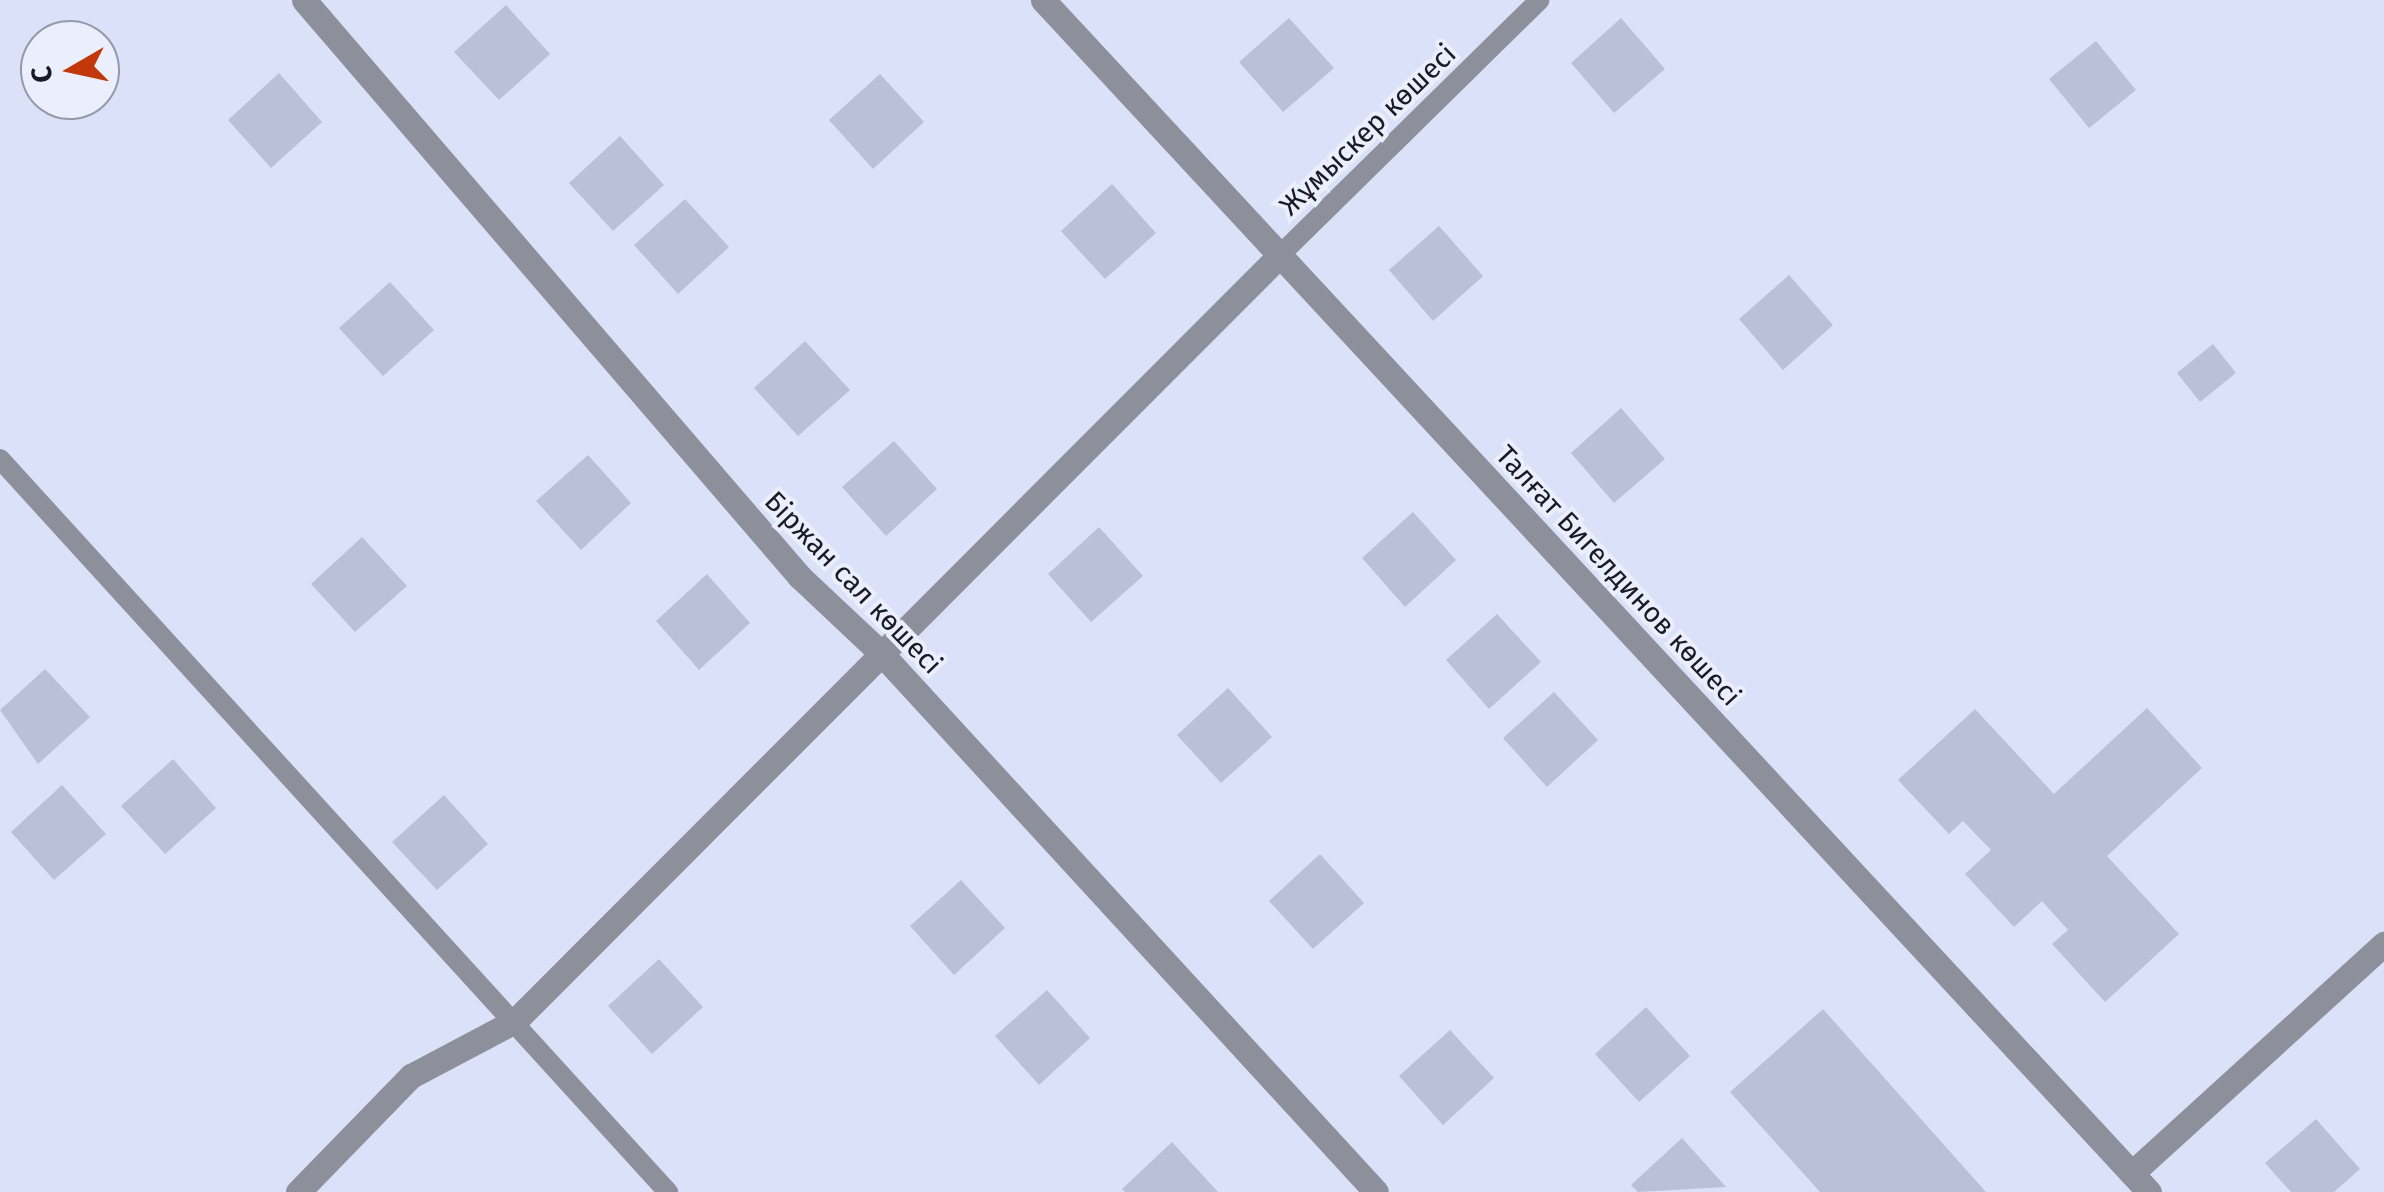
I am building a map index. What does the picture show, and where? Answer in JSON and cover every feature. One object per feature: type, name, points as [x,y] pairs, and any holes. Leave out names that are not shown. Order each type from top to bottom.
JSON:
[{"type":"street","name":"Біржан сал көшесі","points":[[304,0],[800,577],[880,652],[1376,1192]]},
{"type":"street","name":"Талғат Бигелдинов көшесі","points":[[1043,0],[1278,258],[2140,1183]]},
{"type":"street","points":[[298,1192],[411,1076],[515,1020],[1278,258]]},
{"type":"street","points":[[2140,1183],[2384,944]]},
{"type":"lane","name":"Жұмыскер көшесі","points":[[1278,258],[1540,0]]},
{"type":"lane","points":[[0,459],[668,1192]]},
{"type":"building","points":[[506,5],[550,54],[499,100],[454,52]]},
{"type":"building","points":[[1289,18],[1334,68],[1283,112],[1239,62]]},
{"type":"building","points":[[1621,18],[1665,69],[1614,113],[1571,63]]},
{"type":"building","points":[[2096,41],[2136,90],[2089,128],[2049,79]]},
{"type":"building","points":[[279,73],[322,122],[271,168],[228,120]]},
{"type":"building","points":[[880,74],[924,122],[873,169],[829,120]]},
{"type":"building","points":[[620,136],[664,185],[613,231],[569,183]]},
{"type":"building","points":[[1112,184],[1156,233],[1105,279],[1061,231]]},
{"type":"building","points":[[685,199],[729,247],[678,294],[634,245]]},
{"type":"building","points":[[1439,226],[1483,276],[1433,321],[1389,270]]},
{"type":"building","points":[[1789,275],[1833,325],[1783,370],[1739,319]]},
{"type":"building","points":[[390,282],[434,330],[383,376],[339,328]]},
{"type":"building","points":[[805,341],[850,390],[798,436],[754,388]]},
{"type":"building","points":[[2213,344],[2236,373],[2200,402],[2177,373]]},
{"type":"building","points":[[1621,408],[1665,459],[1614,503],[1571,453]]},
{"type":"building","points":[[894,441],[937,489],[886,536],[842,487]]},
{"type":"building","points":[[588,455],[631,503],[581,550],[536,501]]},
{"type":"building","points":[[1413,512],[1456,560],[1405,607],[1362,558]]},
{"type":"building","points":[[1099,527],[1143,576],[1091,622],[1048,574]]},
{"type":"building","points":[[362,537],[407,586],[355,632],[311,584]]},
{"type":"building","points":[[707,574],[750,623],[699,670],[656,621]]},
{"type":"building","points":[[1497,614],[1541,662],[1489,709],[1446,660]]},
{"type":"building","points":[[45,669],[90,717],[38,764],[0,710]]},
{"type":"building","points":[[1228,688],[1272,737],[1221,783],[1177,735]]},
{"type":"building","points":[[1554,692],[1598,740],[1547,787],[1503,738]]},
{"type":"building","points":[[2147,708],[2202,768],[2107,856],[2179,934],[2105,1002],[2052,944],[2068,930],[2042,901],[2014,927],[1965,874],[1991,850],[1963,821],[1949,834],[1898,780],[1975,709],[2054,794]]},
{"type":"building","points":[[173,759],[216,808],[165,854],[121,806]]},
{"type":"building","points":[[62,785],[106,834],[54,880],[11,832]]},
{"type":"building","points":[[444,795],[488,844],[437,890],[392,842]]},
{"type":"building","points":[[1320,854],[1364,903],[1313,949],[1269,901]]},
{"type":"building","points":[[961,880],[1005,928],[954,975],[910,926]]},
{"type":"building","points":[[659,959],[703,1007],[652,1054],[608,1006]]},
{"type":"building","points":[[1047,990],[1090,1038],[1039,1085],[995,1036]]},
{"type":"building","points":[[1646,1007],[1690,1056],[1639,1102],[1595,1054]]},
{"type":"building","points":[[1823,1009],[1986,1192],[1820,1192],[1730,1092]]},
{"type":"building","points":[[1450,1030],[1494,1078],[1443,1125],[1399,1076]]},
{"type":"building","points":[[2316,1119],[2360,1169],[2334,1192],[2291,1192],[2265,1163]]},
{"type":"building","points":[[1682,1138],[1726,1187],[1638,1192],[1631,1185]]},
{"type":"building","points":[[1172,1142],[1218,1192],[1122,1189]]}]
